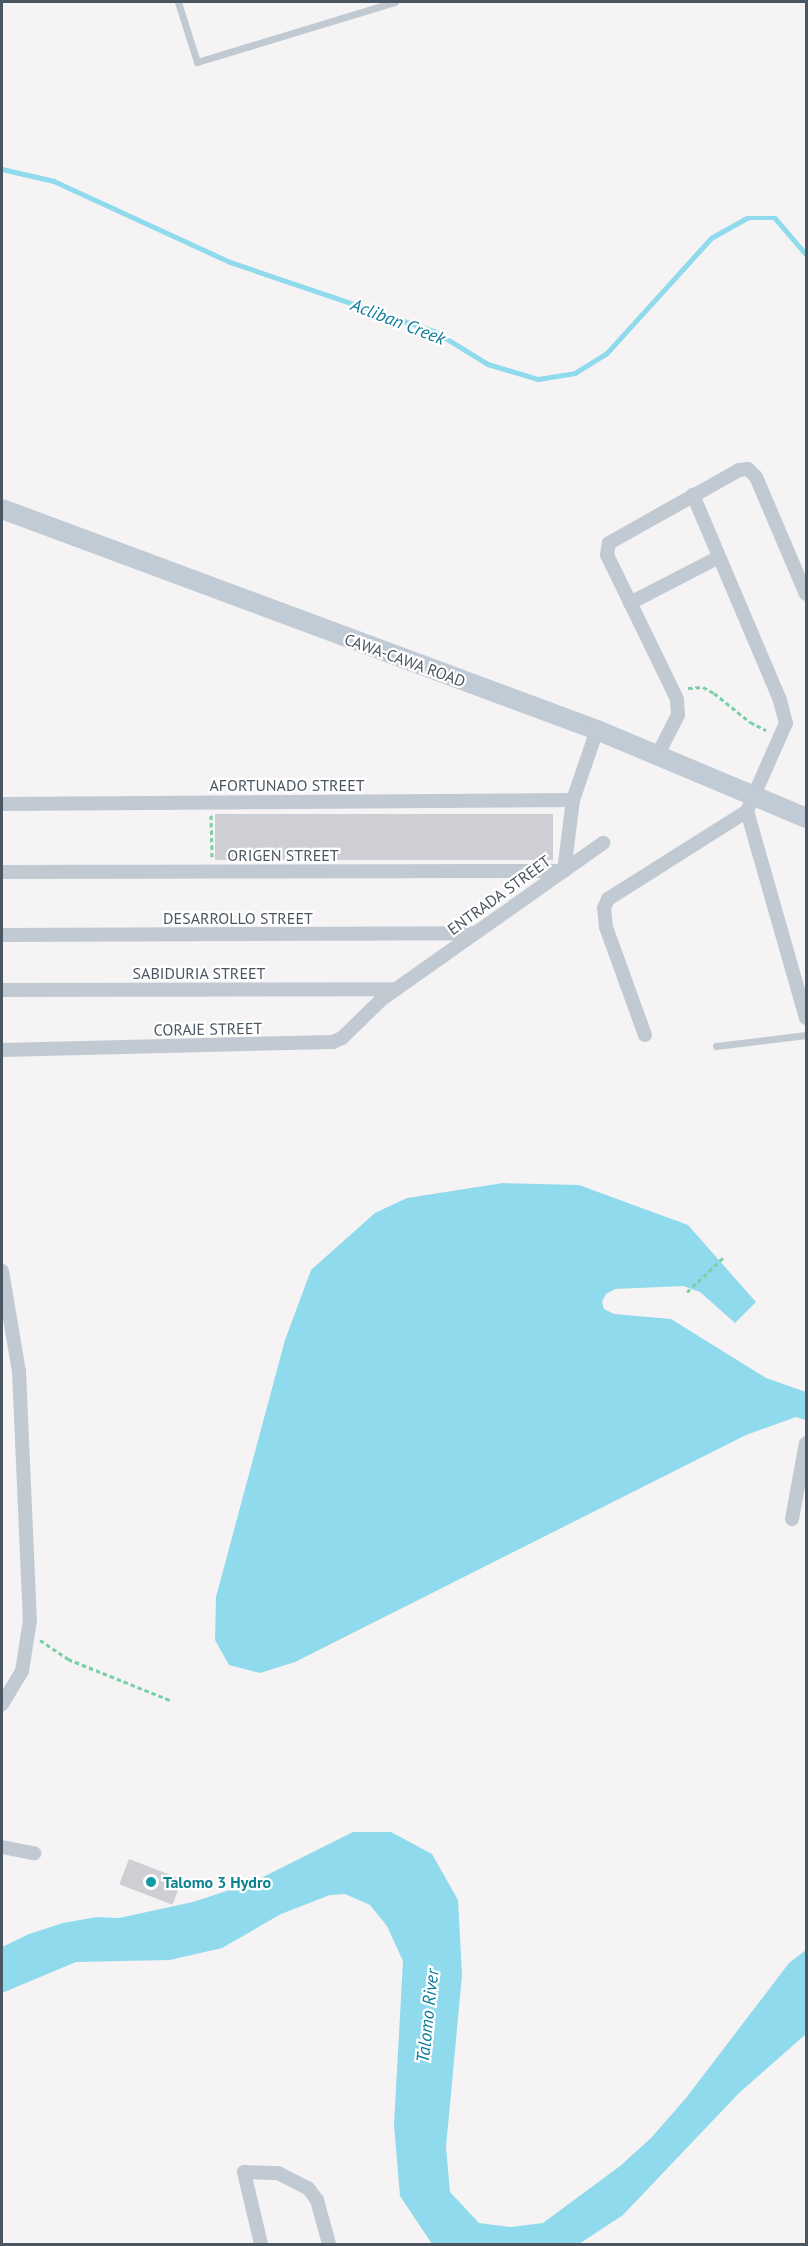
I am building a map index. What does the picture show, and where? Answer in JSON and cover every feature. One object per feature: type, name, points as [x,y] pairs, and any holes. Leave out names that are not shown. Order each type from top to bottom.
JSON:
[{"type":"street","points":[[657,756],[678,715],[674,693],[630,603],[607,546],[612,539],[744,468],[753,472],[807,594]]},
{"type":"street","points":[[645,1035],[606,927],[604,908],[608,899],[750,805],[781,738],[785,713],[693,495]]},
{"type":"street","name":"CAWA-CAWA ROAD","points":[[2,509],[597,730],[657,756],[750,805],[807,818]]},
{"type":"street","points":[[630,603],[719,557]]},
{"type":"street","name":"ENTRADA STREET","points":[[396,989],[564,870],[573,800],[597,730]]},
{"type":"street","name":"AFORTUNADO STREET","points":[[2,804],[573,800]]},
{"type":"street","points":[[750,805],[807,1018]]},
{"type":"street","points":[[564,870],[603,843]]},
{"type":"street","name":"ORIGEN STREET","points":[[2,872],[564,870]]},
{"type":"street","name":"DESARROLLO STREET","points":[[2,935],[474,933]]},
{"type":"street","name":"SABIDURIA STREET","points":[[2,990],[396,989]]},
{"type":"street","name":"CORAJE STREET","points":[[2,1050],[333,1042],[396,989]]},
{"type":"street","points":[[2,1271],[19,1371],[29,1633],[22,1671],[2,1704]]},
{"type":"street","points":[[792,1519],[807,1443]]},
{"type":"street","points":[[2,1847],[34,1852]]},
{"type":"street","points":[[261,2244],[244,2172],[278,2173],[308,2188],[317,2200],[329,2244]]},
{"type":"lane","points":[[178,2],[197,62],[395,2]]},
{"type":"lane","points":[[716,1046],[807,1035]]},
{"type":"path","points":[[674,693],[703,687],[750,723],[781,738]]},
{"type":"path","points":[[211,802],[212,872]]},
{"type":"path","points":[[687,1292],[724,1257]]},
{"type":"path","points":[[29,1633],[68,1659],[170,1700]]},
{"type":"water","points":[[503,1183],[579,1185],[688,1225],[756,1302],[735,1323],[700,1292],[683,1286],[615,1289],[606,1294],[602,1302],[604,1309],[614,1314],[671,1319],[766,1378],[806,1392],[806,1420],[796,1417],[746,1435],[295,1662],[260,1673],[229,1665],[215,1640],[216,1597],[285,1340],[311,1270],[375,1213],[407,1198]]},
{"type":"water","name":"Talomo River","points":[[353,1832],[391,1832],[432,1854],[458,1900],[462,1975],[446,2147],[450,2192],[479,2223],[511,2227],[543,2223],[620,2166],[651,2138],[686,2098],[789,1963],[806,1950],[806,2034],[739,2093],[623,2215],[579,2244],[432,2244],[400,2196],[394,2125],[403,1961],[387,1926],[370,1905],[345,1894],[330,1895],[281,1914],[222,1948],[170,1960],[76,1962],[2,1993],[2,1947],[29,1934],[63,1923],[97,1917],[119,1918],[193,1902],[251,1883]]},
{"type":"building","points":[[215,814],[553,814],[553,860],[215,860]]},
{"type":"building","name":"Talomo 3 Hydro","points":[[129,1859],[182,1879],[173,1905],[119,1884]]},
{"type":"waterway","name":"Acliban Creek","points":[[2,169],[54,181],[230,262],[434,331],[488,364],[538,379],[575,373],[606,354],[711,238],[747,218],[775,218],[806,254]]},
{"type":"place","name":"Talomo 3 Hydro","points":[[151,1882]]}]
